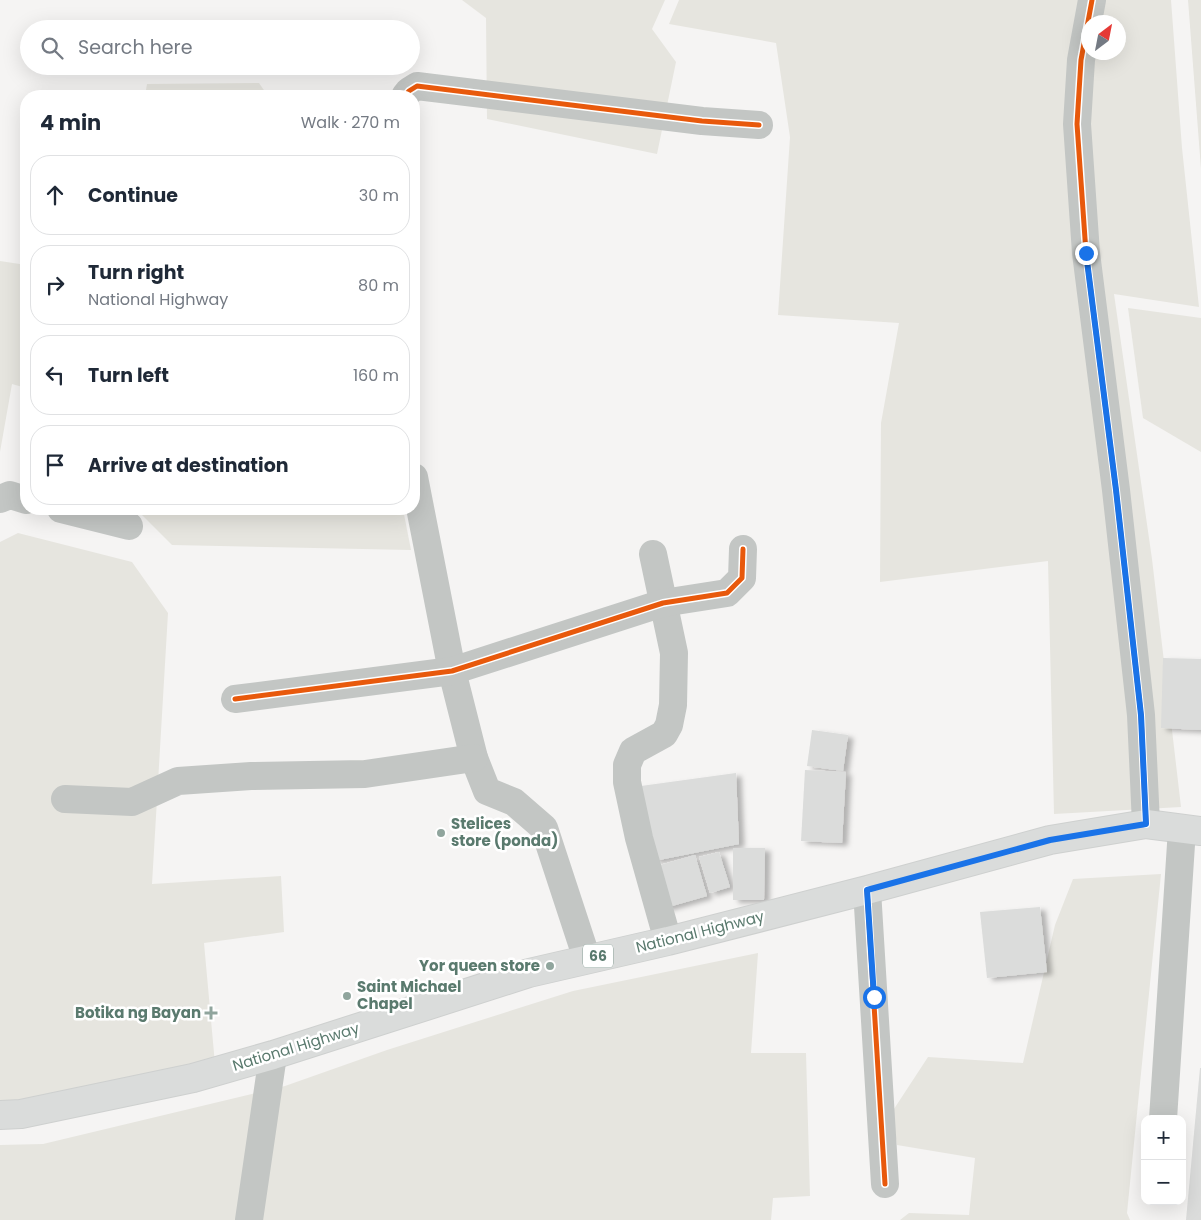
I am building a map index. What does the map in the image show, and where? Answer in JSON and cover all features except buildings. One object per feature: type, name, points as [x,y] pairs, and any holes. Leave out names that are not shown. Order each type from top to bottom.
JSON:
[{"type":"main road","name":"National Highway","points":[[0,1115],[21,1114],[193,1078],[273,1055],[529,974],[867,890],[1050,840],[1146,824],[1192,830]]},
{"type":"street","points":[[1092,0],[1081,60],[1077,124],[1086,253],[1116,490],[1141,715],[1146,824]]},
{"type":"street","points":[[409,90],[417,86],[702,121],[759,125]]},
{"type":"street","points":[[0,499],[10,495],[20,498]]},
{"type":"street","points":[[420,507],[452,671],[474,758],[487,791],[514,802],[544,828],[587,959]]},
{"type":"street","points":[[85,515],[129,526]]},
{"type":"street","points":[[235,700],[452,671],[664,603],[727,593],[742,578],[743,548]]},
{"type":"street","points":[[654,554],[674,653],[673,705],[669,725],[664,734],[633,751],[627,765],[627,782],[639,838],[668,941]]},
{"type":"street","points":[[65,799],[132,802],[178,781],[251,776],[364,774],[474,758]]},
{"type":"street","points":[[1163,1115],[1192,830]]},
{"type":"street","points":[[867,890],[884,1184]]},
{"type":"street","points":[[249,1220],[273,1055]]},
{"type":"shaded area","points":[[462,0],[665,0],[652,29],[676,62],[657,154],[487,119],[486,18]]},
{"type":"shaded area","points":[[679,0],[1171,0],[1182,148],[1199,307],[1114,294],[1152,559],[1181,807],[1054,814],[1048,561],[880,582],[881,423],[899,323],[778,315],[790,137],[776,43],[669,24]]},
{"type":"shaded area","points":[[1188,0],[1201,0],[1201,169]]},
{"type":"shaded area","points":[[259,83],[264,90],[146,90],[147,84]]},
{"type":"shaded area","points":[[0,261],[20,264],[20,386],[12,384],[0,452]]},
{"type":"shaded area","points":[[1128,308],[1201,318],[1201,452],[1143,418]]},
{"type":"shaded area","points":[[142,515],[404,515],[411,550],[172,545]]},
{"type":"shaded area","points":[[18,533],[132,562],[168,613],[152,884],[281,876],[284,932],[204,943],[215,1064],[38,1102],[0,1104],[0,542]]},
{"type":"shaded area","points":[[1161,874],[1127,1213],[1130,1220],[900,1220],[909,1213],[969,1215],[975,1158],[897,1145],[892,1112],[928,1057],[1023,1063],[1055,925],[1073,879]]},
{"type":"shaded area","points":[[758,953],[751,1053],[806,1053],[810,1196],[773,1198],[771,1220],[0,1220],[0,1145],[43,1144],[285,1086],[387,1050],[573,991]]},
{"type":"cycle path","points":[[1092,0],[1081,60],[1077,124],[1086,253],[1116,490],[1141,715],[1146,824]]},
{"type":"cycle path","points":[[411,90],[417,86],[702,121],[759,125]]},
{"type":"cycle path","points":[[235,699],[452,671],[663,603],[727,593],[742,578],[743,549]]},
{"type":"cycle path","points":[[867,890],[885,1184]]},
{"type":"place","name":"Stelices store (ponda)","points":[[441,833]]},
{"type":"place","name":"Yor queen store","points":[[550,966]]},
{"type":"place","name":"Saint Michael Chapel","points":[[347,996]]},
{"type":"place","name":"Botika ng Bayan","points":[[211,1013]]},
{"type":"route","points":[[874,997],[867,890],[1050,840],[1146,824],[1141,715],[1116,490],[1086,253]]}]
